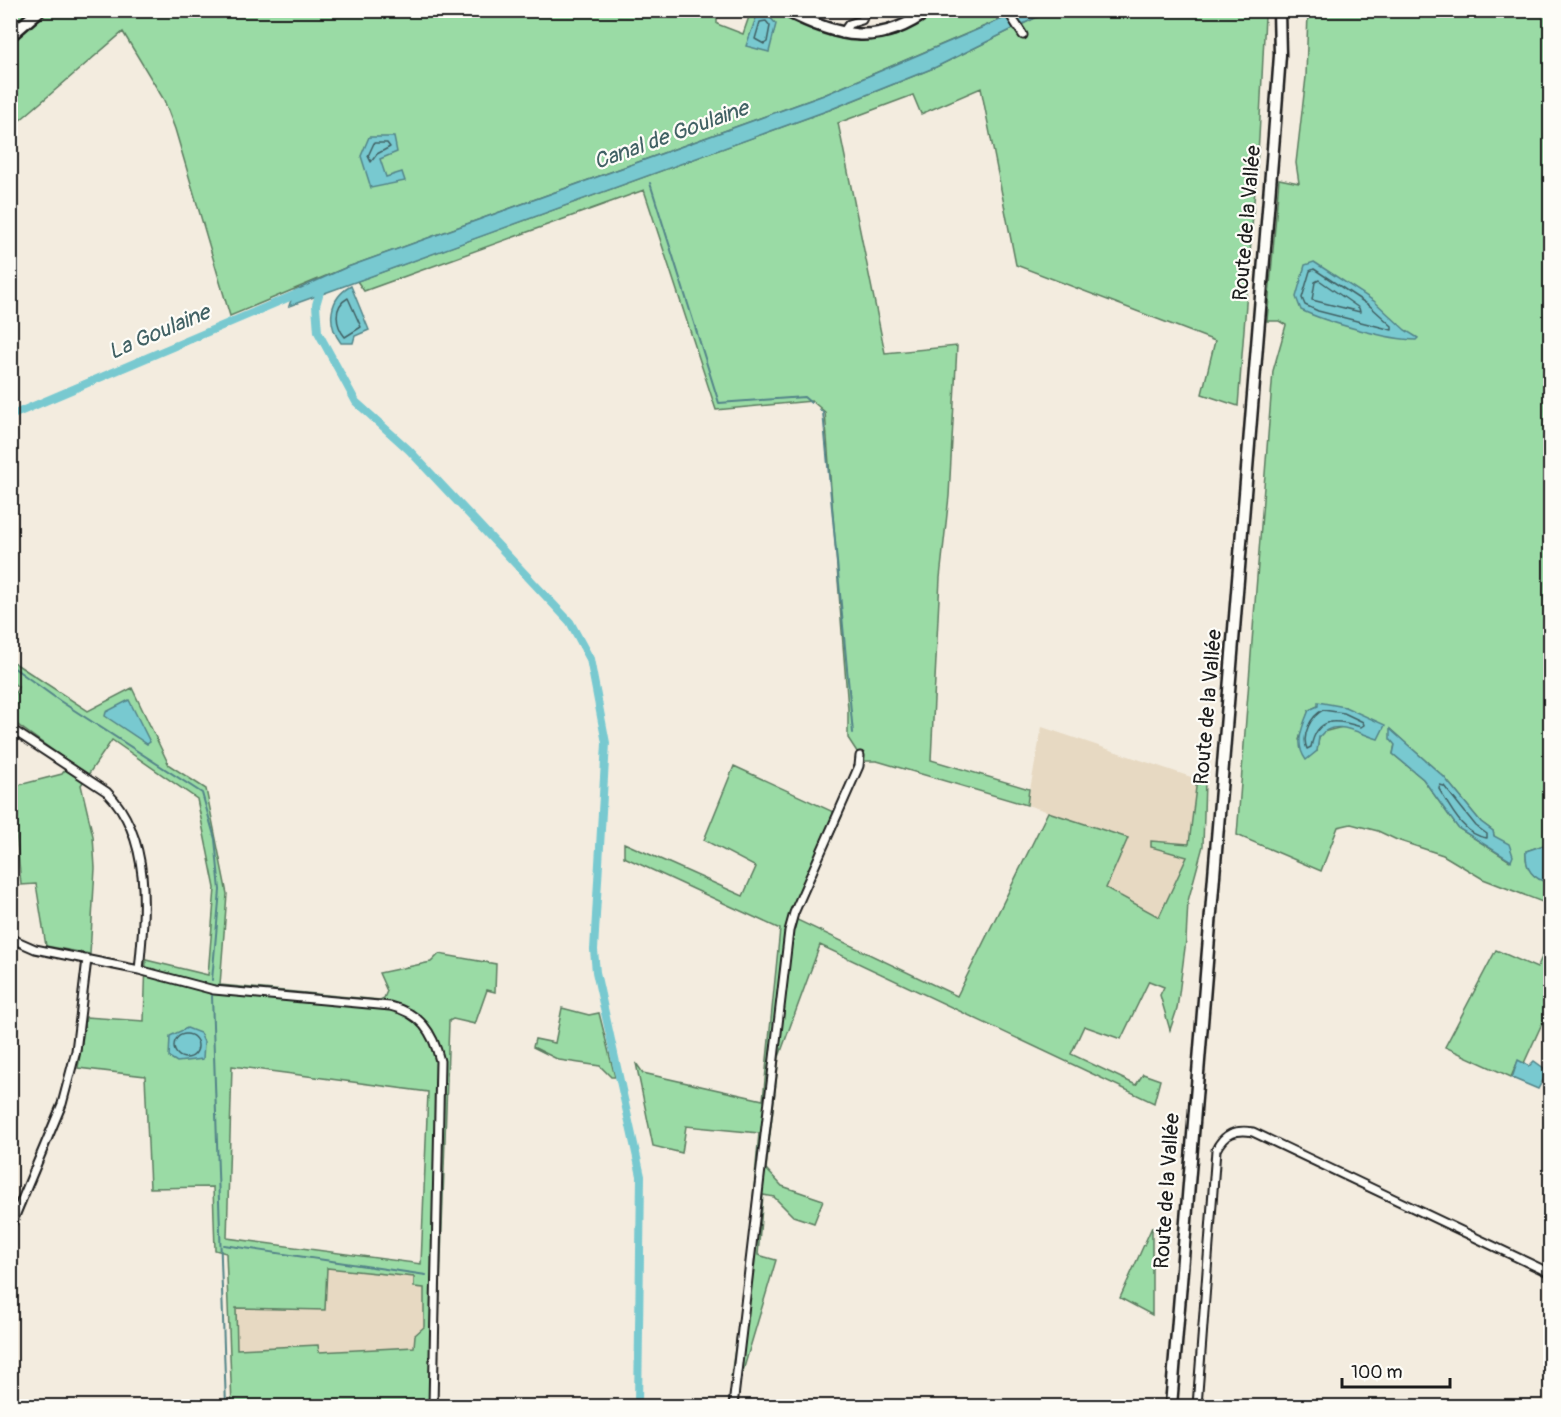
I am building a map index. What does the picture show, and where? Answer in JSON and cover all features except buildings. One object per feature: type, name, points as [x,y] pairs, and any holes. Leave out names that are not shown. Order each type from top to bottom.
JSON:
[{"type":"main road","points":[[10,36],[40,10]]},
{"type":"main road","points":[[785,10],[816,26],[842,34],[871,35],[908,25],[929,10]]},
{"type":"main road","name":"Route de la Vallée","points":[[1171,1407],[1274,136],[1280,56],[1279,10]]},
{"type":"street","points":[[842,34],[849,24],[862,20],[866,10]]},
{"type":"street","points":[[1007,10],[1022,33]]},
{"type":"street","points":[[10,728],[107,792],[118,803],[141,863],[143,932],[139,970]]},
{"type":"street","points":[[733,1407],[789,931],[794,914],[859,766],[860,756]]},
{"type":"street","points":[[10,938],[35,949],[139,970],[241,995],[390,1006],[404,1010],[427,1026],[437,1046],[440,1061],[433,1407]]},
{"type":"street","points":[[10,1228],[62,1104],[76,1051],[87,959]]},
{"type":"street","points":[[1197,1407],[1216,1150],[1221,1140],[1233,1131],[1253,1132],[1551,1273]]},
{"type":"shaded area","points":[[1042,727],[1197,779],[1189,845],[1151,842],[1151,847],[1187,857],[1159,917],[1106,888],[1127,837],[1027,805]]},
{"type":"shaded area","points":[[326,1268],[414,1277],[424,1287],[424,1327],[415,1335],[414,1347],[318,1353],[318,1345],[236,1349],[236,1308],[324,1310]]},
{"type":"green space","points":[[717,10],[717,24],[743,34],[751,11],[777,10],[805,26],[833,37],[859,39],[895,36],[937,11],[991,11],[999,20],[824,95],[345,268],[230,316],[175,129],[164,100],[123,32],[11,128],[10,11]]},
{"type":"green space","points":[[1049,11],[1265,11],[1265,16],[1259,138],[1238,406],[1202,394],[1215,341],[1016,265],[981,88],[921,114],[913,95],[838,123],[885,353],[957,346],[949,496],[940,578],[931,760],[1029,789],[1027,805],[877,761],[863,761],[848,738],[848,709],[825,412],[812,401],[716,410],[644,190],[364,291],[357,281],[829,110],[936,67]]},
{"type":"green space","points":[[1308,11],[1550,11],[1550,843],[1526,851],[1527,863],[1531,872],[1539,879],[1550,883],[1550,905],[1483,879],[1443,855],[1397,840],[1378,831],[1351,824],[1338,827],[1321,871],[1237,835],[1273,371],[1286,325],[1279,321],[1267,321],[1279,179],[1299,183],[1296,163],[1306,77]],"holes":[[[1318,706],[1345,707],[1343,727],[1323,732],[1319,737],[1317,751],[1299,740],[1309,710]],[[1391,730],[1444,777],[1481,822],[1493,831],[1510,861],[1458,828],[1423,779],[1393,754],[1395,744]]]},
{"type":"green space","points":[[10,660],[88,711],[132,688],[169,765],[206,789],[227,894],[220,985],[380,1000],[384,998],[387,991],[379,973],[431,962],[439,954],[496,964],[495,992],[487,990],[475,1024],[453,1019],[449,1021],[436,1406],[232,1406],[226,1253],[215,1250],[213,1187],[150,1188],[145,1076],[78,1068],[86,1017],[144,1021],[146,960],[208,975],[215,888],[197,799],[112,740],[81,785],[93,836],[95,868],[90,954],[46,946],[36,884],[21,885],[15,819],[11,820],[11,787],[62,774],[70,763],[11,720],[11,703],[18,687],[11,681]],"holes":[[[232,1066],[428,1092],[421,1264],[227,1238]],[[327,1268],[414,1277],[414,1287],[424,1288],[424,1327],[415,1335],[414,1347],[319,1352],[318,1345],[237,1349],[236,1308],[325,1310]]]},
{"type":"green space","points":[[734,766],[842,816],[795,919],[957,996],[1048,812],[1128,838],[1106,888],[1159,917],[1187,857],[1151,847],[1151,841],[1189,844],[1197,779],[1205,781],[1203,846],[1188,901],[1186,940],[1177,1009],[1170,1030],[1160,995],[1164,987],[1149,981],[1121,1039],[1084,1026],[1071,1054],[1136,1085],[1143,1074],[1160,1080],[1154,1103],[820,945],[779,1057],[766,1169],[782,1186],[823,1200],[814,1223],[793,1216],[774,1197],[763,1195],[758,1255],[776,1260],[741,1378],[731,1376],[746,1273],[759,1133],[686,1126],[682,1153],[653,1146],[636,1063],[643,1073],[763,1100],[780,929],[624,857],[624,843],[743,896],[756,867],[704,840]]},
{"type":"green space","points":[[1550,939],[1550,1006],[1524,1063],[1518,1061],[1511,1077],[1445,1047],[1496,950],[1537,968]]},
{"type":"green space","points":[[562,1008],[589,1015],[599,1013],[615,1077],[611,1077],[600,1066],[559,1060],[533,1047],[535,1039],[555,1043]]},
{"type":"green space","points":[[1152,1227],[1152,1315],[1120,1298]]},
{"type":"water","points":[[1021,11],[1049,11],[936,67],[829,110],[289,306],[294,291],[345,268],[824,95]]},
{"type":"water","points":[[767,14],[776,24],[769,52],[746,46],[757,15]]},
{"type":"water","points":[[369,137],[394,137],[397,152],[380,159],[386,177],[402,172],[405,181],[371,188],[361,156]]},
{"type":"water","points":[[1314,262],[1374,301],[1405,330],[1418,338],[1416,340],[1404,339],[1374,334],[1301,310],[1296,297],[1305,265]]},
{"type":"water","points":[[351,286],[369,330],[355,336],[353,343],[341,343],[333,327],[332,312],[338,297]]},
{"type":"water","points":[[129,700],[150,742],[147,744],[105,716],[106,712]]},
{"type":"water","points":[[1318,702],[1345,707],[1385,725],[1378,739],[1347,729],[1332,728],[1325,731],[1319,737],[1317,751],[1306,760],[1300,748],[1300,735],[1309,710],[1318,706]]},
{"type":"water","points":[[1390,729],[1444,777],[1481,822],[1493,831],[1494,836],[1509,844],[1513,856],[1511,861],[1458,828],[1423,779],[1393,754],[1395,745],[1390,739]]},
{"type":"water","points":[[1550,843],[1550,883],[1534,876],[1528,868],[1526,851]]},
{"type":"water","points":[[187,1028],[200,1033],[204,1042],[203,1059],[177,1062],[169,1057],[170,1036]]},
{"type":"water","points":[[1518,1060],[1529,1066],[1534,1061],[1548,1071],[1538,1089],[1512,1078]]},
{"type":"waterway","points":[[650,183],[719,403],[804,397],[811,403]]},
{"type":"waterway","points":[[321,288],[316,305],[318,332],[356,402],[409,450],[570,622],[590,659],[606,743],[594,950],[596,972],[641,1176],[638,1406]]},
{"type":"waterway","name":"La Goulaine","points":[[10,416],[299,293]]},
{"type":"waterway","points":[[820,410],[823,412],[853,733]]},
{"type":"waterway","points":[[10,665],[60,701],[202,793],[215,839],[220,890],[212,980]]},
{"type":"waterway","points":[[212,996],[226,1406]]},
{"type":"waterway","points":[[224,1245],[426,1275]]},
{"type":"water label","name":"Canal de Goulaine","points":[[671,135]]}]
